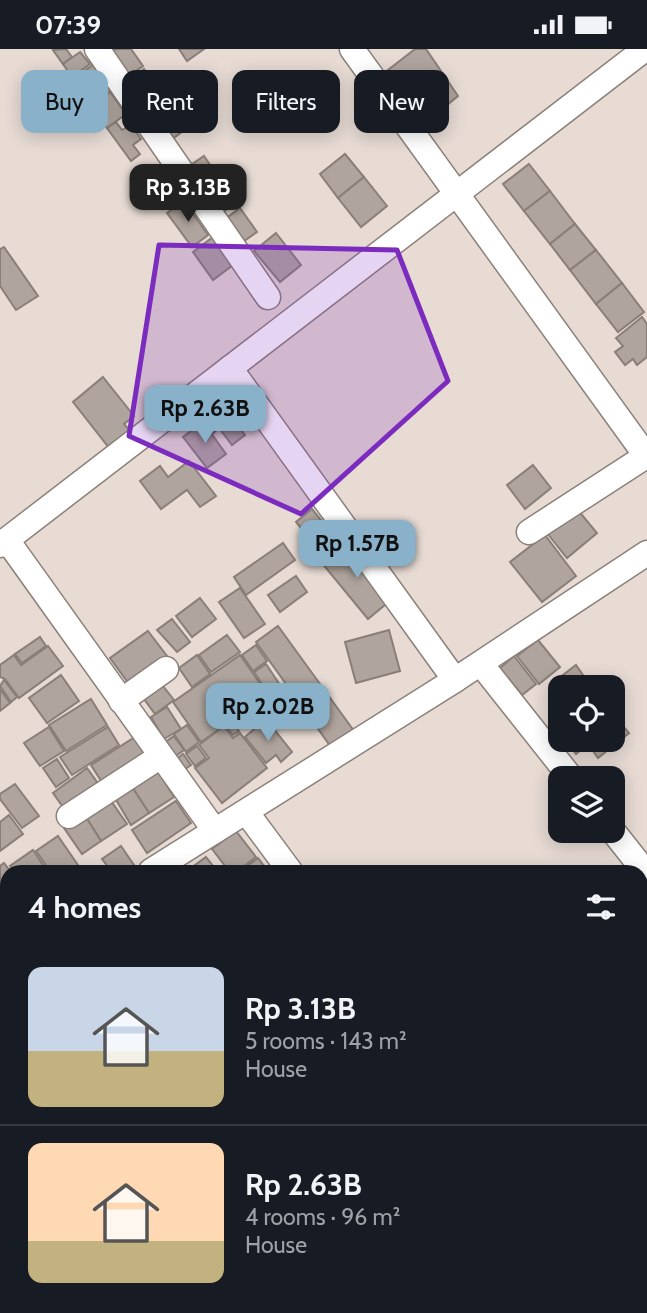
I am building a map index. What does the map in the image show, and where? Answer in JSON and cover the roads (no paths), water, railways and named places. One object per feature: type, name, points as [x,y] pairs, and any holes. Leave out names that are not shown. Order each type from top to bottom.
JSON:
[{"type":"street","points":[[97,49],[268,297]]},
{"type":"street","points":[[352,49],[647,457],[529,532]]},
{"type":"street","points":[[215,831],[4,542],[645,49]]},
{"type":"street","points":[[230,368],[455,680]]},
{"type":"street","points":[[168,865],[215,831],[481,664],[647,553]]},
{"type":"street","points":[[481,664],[562,766]]},
{"type":"street","points":[[121,701],[166,669]]},
{"type":"street","points":[[69,816],[161,757]]},
{"type":"street","points":[[247,813],[286,865]]},
{"type":"street","points":[[623,843],[640,865]]}]
